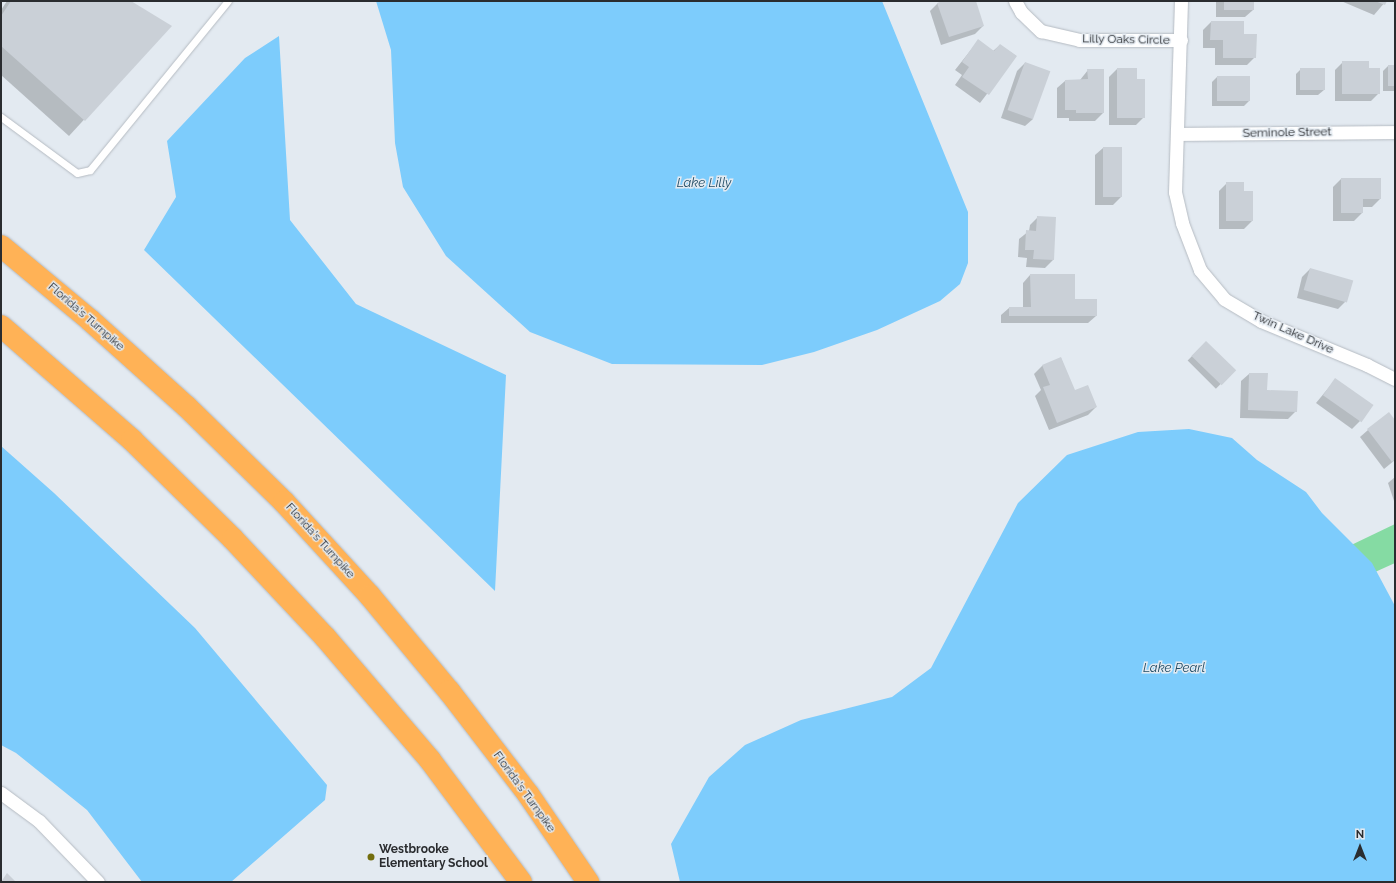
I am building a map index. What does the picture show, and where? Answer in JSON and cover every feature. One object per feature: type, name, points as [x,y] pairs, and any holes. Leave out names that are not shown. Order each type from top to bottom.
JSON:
[{"type":"highway","name":"Florida's Turnpike","points":[[1,246],[90,320],[176,397],[284,502],[370,596],[449,691],[528,794],[588,882]]},
{"type":"highway","points":[[1,326],[132,440],[233,539],[314,625],[430,760],[521,882]]},
{"type":"street","name":"Lilly Oaks Circle","points":[[1015,1],[1021,12],[1041,31],[1079,40],[1181,40]]},
{"type":"street","name":"Lilly Oaks Circle","points":[[1179,134],[1182,1]]},
{"type":"street","name":"Seminole Street","points":[[1179,134],[1395,132]]},
{"type":"street","name":"Twin Lake Drive","points":[[1179,134],[1175,192],[1182,223],[1200,270],[1224,299],[1261,321],[1367,365],[1395,379]]},
{"type":"street","points":[[1,793],[39,821],[98,882]]},
{"type":"lane","points":[[1,117],[77,173],[90,170],[228,1]]},
{"type":"green space","points":[[1395,524],[1395,563],[1333,591],[1320,560]]},
{"type":"water","name":"Lake Lilly","points":[[376,1],[882,1],[968,212],[968,263],[960,284],[940,301],[877,330],[814,352],[762,365],[612,364],[530,332],[446,256],[403,187],[395,143],[391,50]]},
{"type":"water","points":[[279,36],[290,220],[356,304],[506,375],[495,591],[144,250],[176,197],[167,141],[245,58]]},
{"type":"water","name":"Lake Pearl","points":[[1189,429],[1232,438],[1257,460],[1306,492],[1322,513],[1372,563],[1395,606],[1395,882],[680,882],[671,844],[709,777],[745,745],[801,720],[892,697],[931,668],[1018,503],[1067,455],[1138,432]]},
{"type":"water","points":[[1,446],[54,493],[195,628],[327,785],[325,800],[231,882],[142,882],[87,810],[16,753],[1,745]]},
{"type":"building","points":[[11,1],[131,1],[172,26],[85,121],[1,46],[1,16]]},
{"type":"building","points":[[943,1],[976,1],[984,26],[949,37],[937,3]]},
{"type":"building","points":[[1224,1],[1254,1],[1254,10],[1224,10]]},
{"type":"building","points":[[1375,1],[1387,1],[1385,5]]},
{"type":"building","points":[[1211,21],[1244,21],[1244,34],[1257,34],[1256,58],[1223,58],[1223,40],[1210,40]]},
{"type":"building","points":[[978,39],[994,51],[1000,44],[1017,56],[989,95],[962,77],[969,67],[962,62]]},
{"type":"building","points":[[1342,61],[1369,61],[1369,68],[1380,68],[1380,94],[1342,94]]},
{"type":"building","points":[[1025,62],[1050,71],[1033,119],[1008,110]]},
{"type":"building","points":[[1388,65],[1395,65],[1395,86],[1388,86]]},
{"type":"building","points":[[1117,68],[1137,68],[1137,79],[1145,79],[1145,118],[1117,118]]},
{"type":"building","points":[[1300,68],[1325,68],[1325,90],[1300,90]]},
{"type":"building","points":[[1087,69],[1104,69],[1104,113],[1076,113],[1076,110],[1065,110],[1065,80],[1088,79]]},
{"type":"building","points":[[1217,76],[1250,76],[1250,101],[1217,101]]},
{"type":"building","points":[[1103,147],[1122,147],[1122,197],[1103,197]]},
{"type":"building","points":[[1341,178],[1381,178],[1381,199],[1363,199],[1363,213],[1341,213]]},
{"type":"building","points":[[1226,182],[1244,182],[1244,191],[1253,191],[1253,221],[1226,221]]},
{"type":"building","points":[[1037,216],[1056,217],[1054,260],[1033,259],[1034,250],[1025,250],[1026,230],[1036,231]]},
{"type":"building","points":[[1310,268],[1353,280],[1347,303],[1304,290]]},
{"type":"building","points":[[1030,274],[1075,274],[1075,299],[1097,299],[1097,316],[1009,316],[1009,307],[1031,307]]},
{"type":"building","points":[[1206,341],[1236,370],[1222,385],[1191,356]]},
{"type":"building","points":[[1061,357],[1075,390],[1088,385],[1097,407],[1057,423],[1043,387],[1050,385],[1042,365]]},
{"type":"building","points":[[1249,373],[1268,373],[1267,390],[1298,391],[1297,412],[1248,410]]},
{"type":"building","points":[[1335,378],[1374,405],[1361,422],[1323,395]]},
{"type":"building","points":[[1389,412],[1395,420],[1395,459],[1392,462],[1367,429]]},
{"type":"building","points":[[7,873],[16,882],[1,882]]},
{"type":"place","name":"Westbrooke Elementary School","points":[[371,857]]}]
